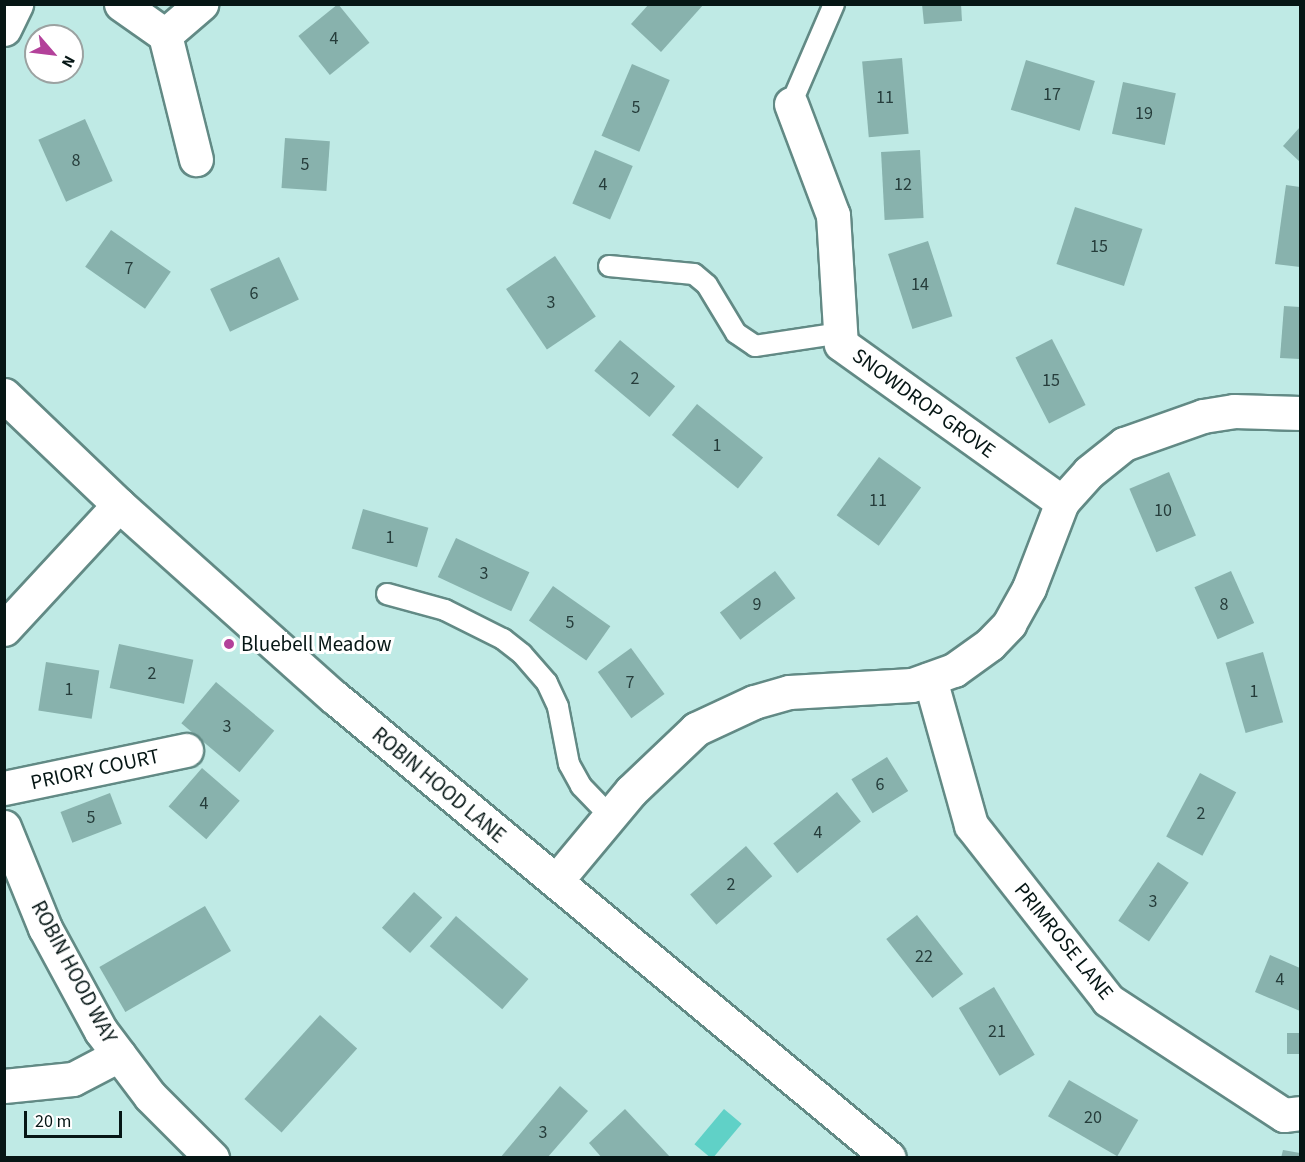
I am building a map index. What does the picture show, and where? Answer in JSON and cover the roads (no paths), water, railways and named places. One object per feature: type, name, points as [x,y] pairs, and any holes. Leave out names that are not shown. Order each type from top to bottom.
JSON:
[{"type":"street","points":[[4,29],[16,4]]},
{"type":"street","points":[[121,4],[165,35],[196,159]]},
{"type":"street","points":[[165,35],[201,4]]},
{"type":"street","name":"SNOWDROP GROVE","points":[[791,104],[833,215],[842,344],[1062,502]]},
{"type":"street","name":"ROBIN HOOD LANE","points":[[4,395],[119,505],[334,697],[889,1158]]},
{"type":"street","points":[[556,881],[610,816],[675,746],[723,715],[789,692],[886,688],[930,679],[954,670],[990,644],[1009,624],[1040,566],[1062,502],[1089,471],[1124,444],[1203,416],[1234,411],[1300,413]]},
{"type":"street","points":[[4,629],[119,505]]},
{"type":"street","name":"PRIMROSE LANE","points":[[930,679],[971,825],[1108,1000],[1284,1115],[1300,1113]]},
{"type":"street","name":"PRIORY COURT","points":[[4,788],[186,750]]},
{"type":"street","name":"ROBIN HOOD WAY","points":[[4,827],[45,928],[101,1031],[150,1096],[212,1158]]},
{"type":"street","points":[[4,1086],[74,1079],[119,1056]]},
{"type":"lane","points":[[791,104],[834,4]]},
{"type":"lane","points":[[609,266],[694,274],[707,285],[736,333],[755,346],[841,333]]},
{"type":"lane","points":[[387,594],[445,610],[503,639],[522,654],[551,691],[558,707],[569,764],[580,786],[610,816]]},
{"type":"water","points":[[724,1109],[742,1124],[713,1158],[694,1144]]},
{"type":"place","name":"Bluebell Meadow","points":[[229,644]]}]
